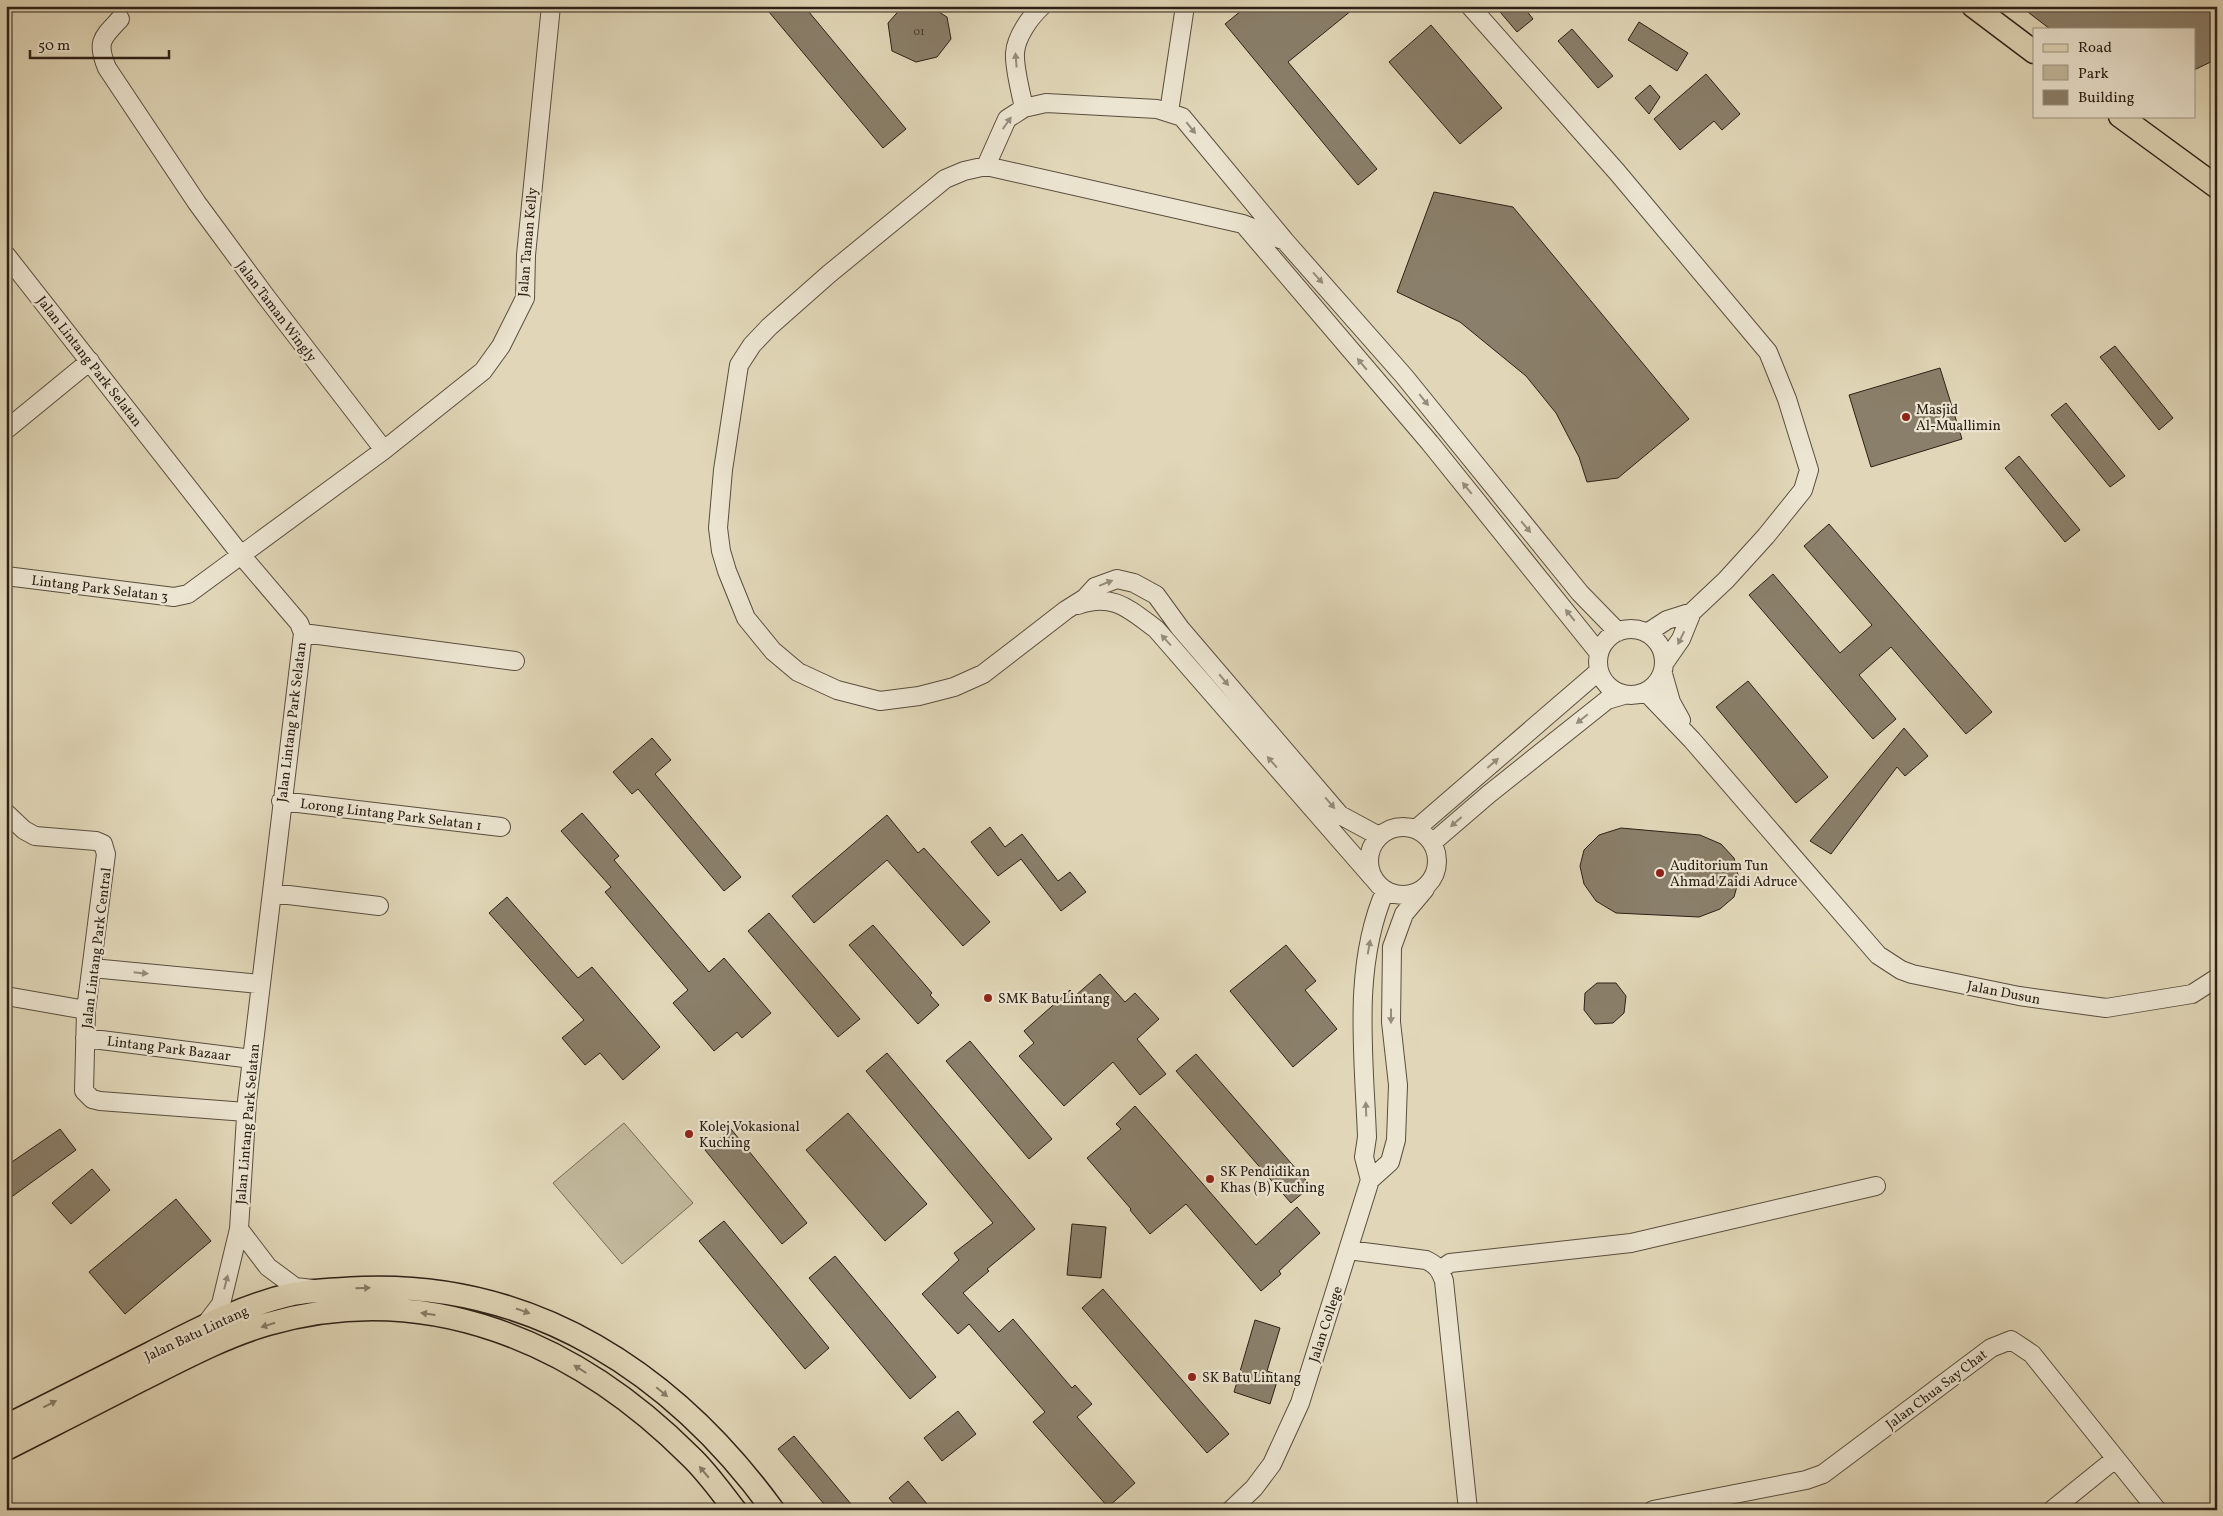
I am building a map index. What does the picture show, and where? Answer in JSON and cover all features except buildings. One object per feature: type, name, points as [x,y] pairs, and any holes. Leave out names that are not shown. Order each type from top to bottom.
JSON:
[{"type":"main road","points":[[1974,6],[2033,51]]},
{"type":"main road","points":[[2123,118],[2217,188]]},
{"type":"main road","name":"Jalan Batu Lintang","points":[[6,1426],[205,1326],[244,1309],[292,1294],[327,1290],[396,1287],[442,1292],[529,1313],[582,1337],[640,1374],[687,1413],[724,1451],[773,1510]]},
{"type":"main road","name":"Jalan Batu Lintang","points":[[6,1449],[203,1348],[266,1325],[319,1313],[354,1309],[394,1309],[484,1325],[530,1342],[574,1366],[615,1392],[653,1421],[692,1457],[735,1510]]},
{"type":"street","name":"Jalan Taman Kelly","points":[[384,450],[483,371],[501,346],[525,298],[526,254],[551,6]]},
{"type":"street","points":[[1024,108],[1015,54],[1021,35],[1042,6]]},
{"type":"street","points":[[1169,112],[1186,6]]},
{"type":"street","points":[[1470,6],[1618,172],[1768,352],[1787,399],[1809,470],[1807,482],[1766,536],[1726,580],[1692,612],[1681,639],[1664,668],[1653,688],[1631,696],[1624,695],[1608,687],[1599,671],[1599,653],[1603,644],[1618,632],[1638,630],[1647,633],[1659,645],[1664,668],[1671,702],[1692,740]]},
{"type":"street","name":"Jalan Taman Wingly","points":[[120,19],[106,34],[100,44],[100,51],[107,68],[197,203],[266,298],[384,450]]},
{"type":"street","points":[[986,166],[1007,119],[1024,108],[1046,103],[1157,109],[1182,117],[1285,241],[1404,376],[1580,593],[1618,632]]},
{"type":"street","points":[[1285,241],[1243,224],[986,166],[964,171],[945,179],[829,274],[752,345],[739,365],[723,470],[718,528],[721,551],[746,618],[773,651],[798,672],[837,690],[880,701],[919,696],[945,689],[983,674],[1066,610],[1085,598],[1095,587],[1117,579],[1134,583],[1156,595],[1180,628],[1340,815],[1379,836]]},
{"type":"street","points":[[1243,224],[1490,516],[1599,653]]},
{"type":"street","name":"Jalan Lintang Park Selatan","points":[[6,255],[241,555],[298,623],[302,633],[246,1112],[239,1229],[221,1304],[205,1326]]},
{"type":"street","points":[[7,429],[90,361]]},
{"type":"street","points":[[1382,387],[1392,378],[1404,376]]},
{"type":"street","points":[[241,555],[384,450]]},
{"type":"street","name":"Lintang Park Selatan 3","points":[[6,576],[174,598],[188,594],[241,555]]},
{"type":"street","points":[[1066,610],[1086,602],[1104,600],[1124,604],[1156,629],[1379,884],[1395,895],[1406,896],[1425,889]]},
{"type":"street","points":[[1647,633],[1667,620],[1692,612]]},
{"type":"street","points":[[302,633],[515,661]]},
{"type":"street","points":[[1416,829],[1599,671]]},
{"type":"street","points":[[1646,692],[1692,740]]},
{"type":"street","points":[[1432,843],[1489,794],[1607,700],[1624,695]]},
{"type":"street","name":"Jalan Dusun","points":[[1692,740],[1878,955],[1901,970],[1912,974],[2018,996],[2106,1008],[2192,994],[2217,978]]},
{"type":"street","name":"Lorong Lintang Park Selatan 1","points":[[281,801],[501,827]]},
{"type":"street","name":"Jalan Lintang Park Central","points":[[6,814],[24,830],[35,836],[96,841],[103,844],[106,854],[86,1010],[84,1091],[92,1099],[246,1112]]},
{"type":"street","points":[[1397,827],[1416,829],[1432,843],[1438,854],[1438,867],[1433,879],[1404,914],[1392,947],[1391,1022],[1398,1085],[1396,1140],[1390,1162],[1370,1180],[1364,1158],[1367,1137],[1364,975],[1379,884],[1369,860],[1374,843],[1379,836],[1397,827]]},
{"type":"street","points":[[272,893],[379,906]]},
{"type":"street","points":[[92,968],[260,984]]},
{"type":"street","points":[[6,996],[86,1010]]},
{"type":"street","name":"Lintang Park Bazaar","points":[[85,1038],[252,1058]]},
{"type":"street","name":"Jalan College","points":[[1231,1510],[1254,1488],[1272,1464],[1300,1403],[1370,1180]]},
{"type":"street","points":[[1440,1270],[1450,1263],[1631,1243],[1876,1186]]},
{"type":"street","points":[[239,1229],[268,1267],[296,1287],[327,1290]]},
{"type":"street","points":[[1348,1250],[1426,1260],[1434,1263],[1440,1270],[1444,1281],[1468,1510]]},
{"type":"street","name":"Jalan Chua Say Chat","points":[[1653,1510],[1806,1480],[1823,1474],[1992,1348],[2011,1340],[2032,1354],[2157,1510]]},
{"type":"street","points":[[2052,1510],[2116,1459]]},
{"type":"green space","points":[[624,1123],[693,1203],[622,1264],[553,1183]]},
{"type":"place","name":"Masjid Al-Muallimin","points":[[1906,417]]},
{"type":"place","name":"Auditorium Tun Ahmad Zaidi Adruce","points":[[1660,873]]},
{"type":"place","name":"SMK Batu Lintang","points":[[988,998]]},
{"type":"place","name":"Kolej Vokasional Kuching","points":[[689,1134]]},
{"type":"place","name":"SK Pendidikan Khas (B) Kuching","points":[[1210,1179]]},
{"type":"place","name":"SK Batu Lintang","points":[[1192,1377]]}]
